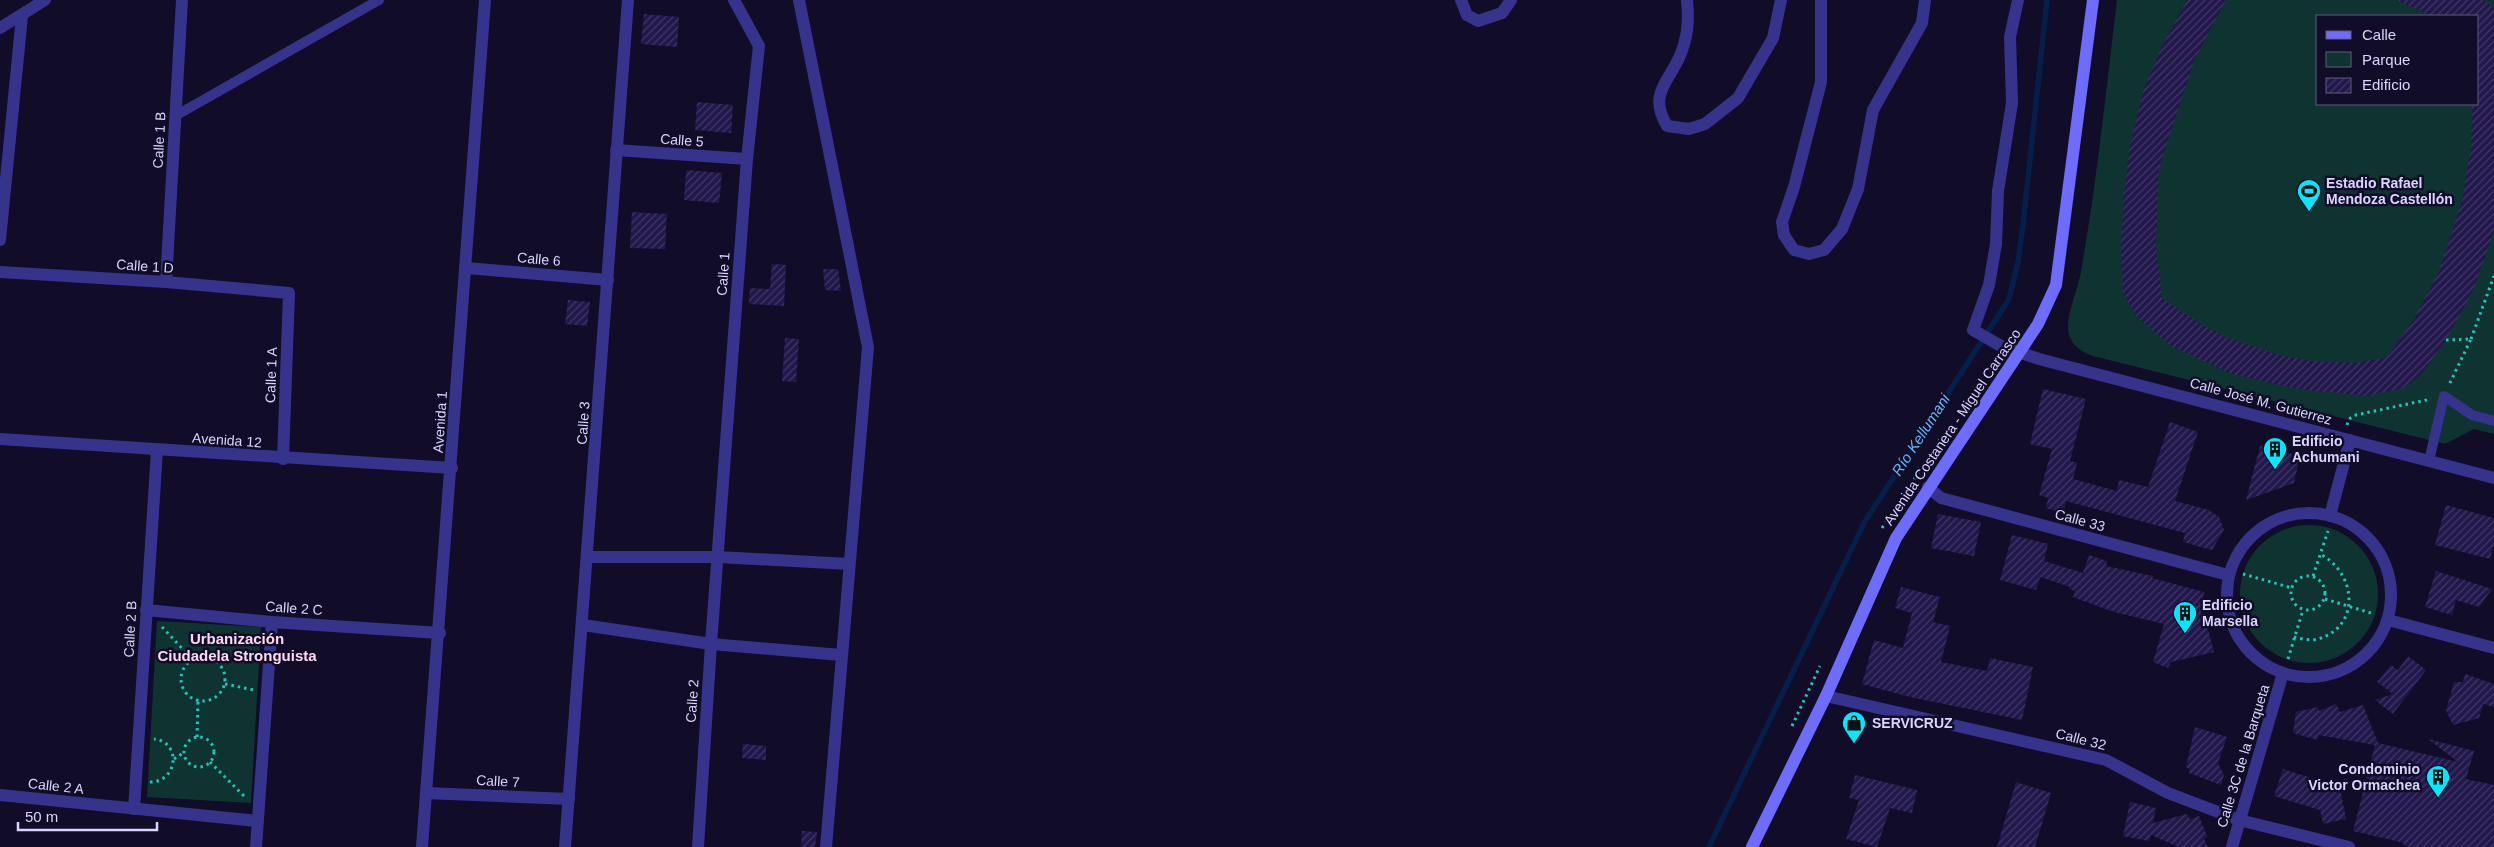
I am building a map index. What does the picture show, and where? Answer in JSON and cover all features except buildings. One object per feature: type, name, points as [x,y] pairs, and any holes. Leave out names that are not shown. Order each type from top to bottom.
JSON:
[{"type":"street","points":[[0,28],[45,0]]},
{"type":"street","name":"Calle 1 B","points":[[166,282],[182,0]]},
{"type":"street","name":"Avenida 1","points":[[422,847],[440,633],[485,0]]},
{"type":"street","name":"Calle 3","points":[[565,847],[628,0]]},
{"type":"street","name":"Calle 1","points":[[718,557],[747,159],[759,46],[734,0]]},
{"type":"street","points":[[799,0],[868,347],[826,847]]},
{"type":"street","points":[[1461,0],[1467,15],[1478,21],[1502,13],[1511,0]]},
{"type":"street","points":[[1687,0],[1689,26],[1679,57],[1661,88],[1659,112],[1667,126],[1689,129],[1705,124],[1738,98],[1773,38],[1781,0]]},
{"type":"street","points":[[1821,0],[1821,82],[1794,187],[1782,222],[1784,235],[1794,250],[1809,254],[1824,250],[1842,229],[1858,189],[1873,110],[1922,23],[1925,0]]},
{"type":"street","name":"Calle José M. Gutierrez","points":[[2018,0],[2010,37],[2012,103],[1998,191],[1996,244],[1989,285],[1973,330],[2001,346],[2021,352],[2494,478]]},
{"type":"street","name":"Avenida Costanera - Miguel Carrasco","points":[[1752,847],[1826,696],[1896,538],[1928,486],[2021,352],[2038,324],[2056,285],[2093,0]]},
{"type":"street","points":[[0,240],[22,16]]},
{"type":"street","name":"Calle 5","points":[[616,150],[747,159]]},
{"type":"street","name":"Calle 6","points":[[467,268],[608,280]]},
{"type":"street","name":"Calle 1 D","points":[[0,272],[166,282],[289,293]]},
{"type":"street","name":"Calle 1 A","points":[[283,458],[289,293]]},
{"type":"street","points":[[2330,516],[2346,439]]},
{"type":"street","name":"Avenida 12","points":[[0,440],[452,468]]},
{"type":"street","name":"Calle 2 B","points":[[134,809],[157,450]]},
{"type":"street","name":"Calle 33","points":[[1928,486],[1941,498],[2228,575]]},
{"type":"street","points":[[2306,513],[2330,516],[2354,526],[2361,532],[2374,544],[2387,567],[2391,594],[2388,620],[2376,643],[2358,661],[2335,673],[2309,677],[2283,673],[2260,662],[2242,643],[2230,620],[2226,594],[2228,575],[2242,547],[2260,529],[2281,518],[2306,513]]},
{"type":"street","points":[[588,557],[718,557],[850,564]]},
{"type":"street","name":"Calle 2","points":[[698,847],[718,557]]},
{"type":"street","name":"Calle 2 C","points":[[146,610],[272,622],[440,633]]},
{"type":"street","points":[[2388,620],[2494,648]]},
{"type":"street","points":[[256,847],[272,622]]},
{"type":"street","points":[[583,625],[711,644],[842,655]]},
{"type":"street","name":"Calle 3C de la Barqueta","points":[[2232,847],[2283,673]]},
{"type":"street","name":"Calle 32","points":[[1826,696],[2106,760],[2168,793],[2240,820],[2349,847]]},
{"type":"street","name":"Calle 7","points":[[426,793],[569,799]]},
{"type":"street","name":"Calle 2 A","points":[[0,795],[258,821]]},
{"type":"lane","points":[[176,116],[379,0]]},
{"type":"lane","points":[[2429,460],[2444,396],[2472,415],[2494,421]]},
{"type":"path","points":[[2346,439],[2349,419],[2356,415],[2444,396],[2471,339],[2494,276]]},
{"type":"path","points":[[2446,340],[2471,339]]},
{"type":"path","points":[[2313,576],[2329,528],[2330,516]]},
{"type":"path","points":[[2294,638],[2317,639],[2328,634],[2339,625],[2348,606],[2350,598],[2347,581],[2340,569],[2320,554]]},
{"type":"path","points":[[2228,575],[2244,574],[2292,588]]},
{"type":"path","points":[[2313,576],[2324,585],[2325,599],[2315,609],[2303,610],[2294,604],[2292,588],[2300,578],[2313,576]]},
{"type":"path","points":[[2325,599],[2388,620]]},
{"type":"path","points":[[2283,673],[2303,610]]},
{"type":"path","points":[[157,621],[192,659]]},
{"type":"path","points":[[206,657],[220,663],[226,677],[225,684],[217,696],[210,700],[198,701],[189,697],[181,685],[182,670],[192,659],[206,657]]},
{"type":"path","points":[[225,684],[258,690]]},
{"type":"path","points":[[197,737],[198,701]]},
{"type":"path","points":[[174,759],[183,753],[186,743],[197,737],[204,737],[211,743],[214,753],[210,762],[202,767],[192,766],[183,753]]},
{"type":"path","points":[[138,739],[157,739],[163,742],[169,746],[174,759],[170,772],[159,781],[148,781],[147,789]]},
{"type":"path","points":[[210,762],[251,802],[242,802]]},
{"type":"green space","name":"Estadio Rafael Mendoza Castellón","points":[[2117,0],[2494,0],[2494,434],[2474,429],[2445,444],[2093,356],[2081,350],[2070,338],[2068,320],[2080,278],[2097,170]]},
{"type":"green space","points":[[2309,525],[2335,531],[2358,545],[2372,568],[2378,594],[2372,620],[2358,643],[2335,657],[2309,663],[2283,657],[2260,643],[2246,620],[2240,594],[2246,568],[2260,545],[2283,531]]},
{"type":"green space","points":[[157,621],[261,627],[251,803],[147,797]]},
{"type":"waterway","name":"Río Kellumani","points":[[1709,847],[1864,523],[2009,299],[2018,262],[2023,225],[2047,0]]},
{"type":"place","name":"Estadio Rafael Mendoza Castellón","points":[[2309,212]]},
{"type":"place","name":"Edificio Achumani","points":[[2275,470]]},
{"type":"place","name":"Edificio Marsella","points":[[2185,634]]},
{"type":"place","name":"SERVICRUZ","points":[[1854,744]]},
{"type":"place","name":"Condominio Victor Ormachea","points":[[2438,798]]},
{"type":"district","name":"Urbanización Ciudadela Stronguista","points":[[237,648]]}]
